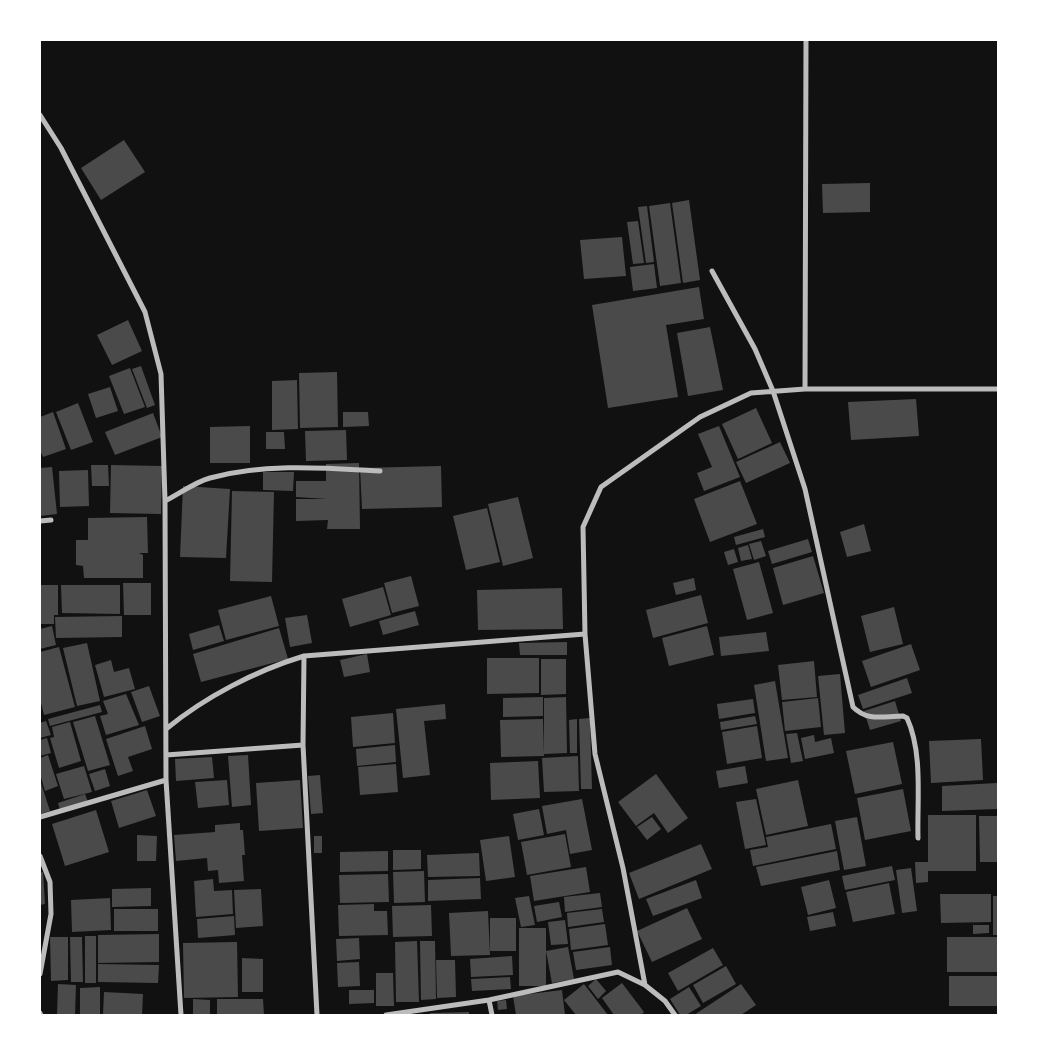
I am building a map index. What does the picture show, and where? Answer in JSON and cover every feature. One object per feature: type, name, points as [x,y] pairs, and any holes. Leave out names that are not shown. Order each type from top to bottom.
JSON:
[{"type":"street","points":[[805,388],[806,40]]},
{"type":"street","points":[[40,115],[61,148],[145,312],[160,374],[166,501],[166,780],[181,1015]]},
{"type":"street","points":[[712,271],[755,348],[773,391],[805,489],[853,707],[862,715],[869,717],[903,716],[907,718],[910,724],[916,750],[918,838]]},
{"type":"street","points":[[645,985],[624,868],[594,754],[585,634],[582,527],[602,488],[700,417],[751,393],[805,388],[998,389]]},
{"type":"street","points":[[166,501],[209,478],[264,470],[314,468],[380,471]]},
{"type":"street","points":[[40,521],[51,520]]},
{"type":"street","points":[[166,729],[185,713],[272,666],[304,656],[585,634]]},
{"type":"street","points":[[304,656],[303,746],[317,1015]]},
{"type":"street","points":[[166,755],[303,746]]},
{"type":"street","points":[[40,817],[166,780]]},
{"type":"street","points":[[40,856],[50,882],[51,914],[40,974]]},
{"type":"street","points":[[386,1015],[489,1000],[618,972],[645,985],[665,1001],[675,1015]]},
{"type":"street","points":[[489,1000],[492,1015]]},
{"type":"building","points":[[124,140],[145,172],[101,200],[81,168]]},
{"type":"building","points":[[870,183],[870,212],[823,213],[822,184]]},
{"type":"building","points":[[689,200],[700,280],[683,283],[672,203]]},
{"type":"building","points":[[670,203],[681,283],[660,286],[649,206]]},
{"type":"building","points":[[647,206],[654,262],[646,263],[638,207]]},
{"type":"building","points":[[638,221],[644,263],[633,264],[627,222]]},
{"type":"building","points":[[622,237],[626,276],[584,279],[580,240]]},
{"type":"building","points":[[654,264],[657,288],[633,291],[630,267]]},
{"type":"building","points":[[699,287],[704,319],[666,325],[678,397],[608,408],[592,305]]},
{"type":"building","points":[[128,320],[142,351],[112,365],[97,335]]},
{"type":"building","points":[[710,327],[723,390],[688,396],[677,333]]},
{"type":"building","points":[[141,366],[155,405],[147,408],[132,369]]},
{"type":"building","points":[[130,368],[145,407],[124,414],[109,376]]},
{"type":"building","points":[[337,372],[338,427],[300,428],[299,373]]},
{"type":"building","points":[[297,380],[298,429],[272,430],[272,381]]},
{"type":"building","points":[[110,387],[118,411],[96,418],[88,394]]},
{"type":"building","points":[[916,399],[919,436],[851,440],[848,402]]},
{"type":"building","points":[[78,403],[93,442],[71,450],[56,412]]},
{"type":"building","points":[[756,408],[772,443],[738,459],[722,424]]},
{"type":"building","points":[[53,412],[66,449],[43,457],[40,450],[40,417]]},
{"type":"building","points":[[343,412],[368,412],[369,426],[343,427]]},
{"type":"building","points":[[153,413],[162,437],[115,455],[105,432]]},
{"type":"building","points":[[250,426],[250,463],[210,463],[210,427]]},
{"type":"building","points":[[719,426],[740,477],[704,491],[697,473],[712,467],[698,434]]},
{"type":"building","points":[[346,430],[347,460],[306,461],[305,431]]},
{"type":"building","points":[[266,432],[284,432],[285,449],[266,449]]},
{"type":"building","points":[[780,442],[790,463],[746,483],[736,462]]},
{"type":"building","points":[[359,463],[360,529],[327,529],[328,520],[296,521],[296,499],[327,499],[296,497],[296,481],[326,481],[326,464]]},
{"type":"building","points":[[91,465],[108,465],[109,486],[92,486]]},
{"type":"building","points":[[111,465],[162,466],[161,514],[110,513]]},
{"type":"building","points":[[441,466],[442,507],[362,509],[360,468]]},
{"type":"building","points":[[52,467],[57,514],[40,516],[40,468]]},
{"type":"building","points":[[88,470],[89,506],[60,507],[59,471]]},
{"type":"building","points":[[263,472],[294,472],[293,491],[263,490]]},
{"type":"building","points":[[740,481],[757,524],[710,542],[694,499]]},
{"type":"building","points":[[183,486],[230,489],[226,558],[180,557]]},
{"type":"building","points":[[232,491],[274,492],[272,582],[230,581]]},
{"type":"building","points":[[518,497],[533,558],[503,566],[488,504]]},
{"type":"building","points":[[487,508],[500,562],[466,570],[453,516]]},
{"type":"building","points":[[147,517],[148,553],[139,553],[143,555],[143,578],[84,578],[83,566],[76,565],[76,540],[88,540],[88,518]]},
{"type":"building","points":[[864,524],[871,551],[847,557],[840,532]]},
{"type":"building","points":[[763,529],[765,537],[736,545],[734,537]]},
{"type":"building","points":[[808,539],[812,552],[772,564],[768,551]]},
{"type":"building","points":[[761,541],[766,556],[754,560],[749,544]]},
{"type":"building","points":[[748,545],[752,559],[741,561],[738,548]]},
{"type":"building","points":[[734,549],[738,562],[728,565],[724,552]]},
{"type":"building","points":[[813,556],[824,593],[783,605],[773,568]]},
{"type":"building","points":[[759,562],[773,613],[747,620],[733,569]]},
{"type":"building","points":[[411,576],[419,606],[392,613],[384,583]]},
{"type":"building","points":[[694,578],[696,590],[676,595],[673,583]]},
{"type":"building","points":[[123,583],[151,583],[151,615],[124,615]]},
{"type":"building","points":[[40,585],[58,585],[58,615],[54,615],[54,624],[40,624]]},
{"type":"building","points":[[61,585],[120,585],[120,614],[62,613]]},
{"type":"building","points":[[383,587],[391,615],[350,627],[342,599]]},
{"type":"building","points":[[562,588],[563,629],[478,630],[477,590]]},
{"type":"building","points":[[701,595],[708,623],[653,638],[646,610]]},
{"type":"building","points":[[271,596],[279,626],[226,640],[218,610]]},
{"type":"building","points":[[894,607],[903,644],[870,652],[861,616]]},
{"type":"building","points":[[415,611],[419,625],[383,635],[379,621]]},
{"type":"building","points":[[307,615],[312,643],[290,647],[285,618]]},
{"type":"building","points":[[122,616],[122,637],[56,638],[55,617]]},
{"type":"building","points":[[219,625],[224,641],[193,650],[189,634]]},
{"type":"building","points":[[52,626],[56,645],[40,649],[40,629]]},
{"type":"building","points":[[707,626],[714,655],[669,666],[662,638]]},
{"type":"building","points":[[279,628],[288,659],[201,682],[193,654]]},
{"type":"building","points":[[766,632],[769,651],[721,656],[719,637]]},
{"type":"building","points":[[567,642],[567,655],[520,655],[519,643]]},
{"type":"building","points":[[87,643],[100,701],[77,706],[63,648]]},
{"type":"building","points":[[911,644],[920,670],[871,687],[862,661]]},
{"type":"building","points":[[59,647],[75,707],[44,715],[40,699],[40,652]]},
{"type":"building","points":[[367,654],[370,672],[344,677],[340,660]]},
{"type":"building","points":[[487,658],[539,658],[539,693],[487,694]]},
{"type":"building","points":[[541,659],[566,659],[566,694],[541,695]]},
{"type":"building","points":[[111,660],[114,672],[129,668],[135,689],[104,697],[95,665]]},
{"type":"building","points":[[814,661],[817,697],[782,700],[778,665]]},
{"type":"building","points":[[840,674],[845,733],[824,735],[818,676]]},
{"type":"building","points":[[907,678],[912,693],[863,709],[858,695]]},
{"type":"building","points":[[775,681],[788,758],[766,761],[754,685]]},
{"type":"building","points":[[149,686],[160,716],[142,722],[131,692]]},
{"type":"building","points":[[126,694],[139,725],[106,735],[100,716],[108,714],[103,701]]},
{"type":"building","points":[[543,697],[543,716],[503,717],[503,698]]},
{"type":"building","points":[[566,697],[567,753],[544,754],[544,698]]},
{"type":"building","points":[[818,698],[821,727],[785,731],[782,702]]},
{"type":"building","points":[[753,699],[755,713],[719,719],[717,704]]},
{"type":"building","points":[[895,701],[901,721],[870,730],[864,711]]},
{"type":"building","points":[[445,704],[446,719],[424,721],[430,775],[403,778],[396,709]]},
{"type":"building","points":[[100,705],[102,712],[50,726],[48,719]]},
{"type":"building","points":[[393,713],[395,743],[353,747],[351,717]]},
{"type":"building","points":[[95,716],[110,765],[88,771],[73,722]]},
{"type":"building","points":[[755,716],[757,724],[721,730],[720,722]]},
{"type":"building","points":[[590,718],[592,789],[581,789],[579,719]]},
{"type":"building","points":[[543,719],[544,756],[501,757],[500,720]]},
{"type":"building","points":[[577,719],[577,753],[570,753],[569,720]]},
{"type":"building","points":[[46,721],[51,735],[40,738],[40,723]]},
{"type":"building","points":[[70,722],[81,761],[59,768],[50,738],[54,737],[52,727]]},
{"type":"building","points":[[145,726],[152,749],[128,757],[133,771],[118,776],[106,739]]},
{"type":"building","points":[[757,726],[762,758],[727,764],[722,732]]},
{"type":"building","points":[[797,733],[803,761],[791,763],[786,734]]},
{"type":"building","points":[[814,735],[815,742],[831,738],[834,753],[805,759],[801,738]]},
{"type":"building","points":[[47,738],[51,753],[40,756],[40,740]]},
{"type":"building","points":[[981,739],[983,780],[931,783],[929,741]]},
{"type":"building","points":[[893,742],[902,784],[855,794],[846,751]]},
{"type":"building","points":[[395,745],[396,762],[357,766],[356,749]]},
{"type":"building","points":[[48,755],[58,786],[45,791],[40,774],[40,758]]},
{"type":"building","points":[[248,755],[251,805],[232,807],[228,756]]},
{"type":"building","points":[[578,756],[579,791],[544,792],[542,758]]},
{"type":"building","points":[[212,757],[214,778],[176,781],[175,759]]},
{"type":"building","points":[[538,761],[540,798],[491,800],[490,763]]},
{"type":"building","points":[[396,764],[398,792],[360,795],[358,767]]},
{"type":"building","points":[[84,766],[92,792],[64,799],[56,774]]},
{"type":"building","points":[[745,766],[748,783],[719,788],[716,771]]},
{"type":"building","points":[[105,769],[110,786],[95,791],[89,774]]},
{"type":"building","points":[[656,774],[688,818],[668,833],[654,813],[636,826],[618,802]]},
{"type":"building","points":[[320,775],[323,813],[311,814],[308,776]]},
{"type":"building","points":[[40,780],[50,811],[40,814]]},
{"type":"building","points":[[227,780],[229,805],[198,808],[195,782]]},
{"type":"building","points":[[300,780],[303,828],[259,831],[256,783]]},
{"type":"building","points":[[798,780],[808,826],[766,835],[756,789]]},
{"type":"building","points":[[997,783],[998,809],[942,811],[942,786]]},
{"type":"building","points":[[903,789],[911,831],[865,840],[857,798]]},
{"type":"building","points":[[147,790],[156,816],[119,828],[111,801]]},
{"type":"building","points":[[85,794],[88,802],[60,810],[58,803]]},
{"type":"building","points":[[582,799],[592,850],[570,854],[566,830],[547,834],[542,806]]},
{"type":"building","points":[[756,799],[766,845],[745,849],[736,802]]},
{"type":"building","points":[[539,809],[544,835],[518,840],[513,814]]},
{"type":"building","points":[[96,810],[109,852],[65,866],[52,824]]},
{"type":"building","points":[[928,815],[976,815],[976,871],[928,871],[928,882],[916,883],[915,862],[928,862]]},
{"type":"building","points":[[979,816],[998,816],[998,862],[980,862]]},
{"type":"building","points":[[652,817],[661,829],[647,840],[637,827]]},
{"type":"building","points":[[857,817],[866,866],[844,870],[835,821]]},
{"type":"building","points":[[240,823],[240,830],[243,830],[245,855],[242,855],[244,881],[219,883],[218,870],[208,871],[207,858],[176,861],[174,835],[215,832],[215,825]]},
{"type":"building","points":[[831,824],[836,849],[753,866],[750,850],[768,847],[766,837]]},
{"type":"building","points":[[565,834],[571,867],[527,875],[521,842]]},
{"type":"building","points":[[137,835],[157,836],[156,861],[137,861]]},
{"type":"building","points":[[314,836],[322,836],[322,853],[314,853]]},
{"type":"building","points":[[509,836],[515,877],[486,881],[480,840]]},
{"type":"building","points":[[701,844],[712,869],[639,899],[629,873]]},
{"type":"building","points":[[393,850],[421,850],[421,869],[393,870]]},
{"type":"building","points":[[388,851],[388,871],[340,872],[340,852]]},
{"type":"building","points":[[837,851],[840,870],[761,886],[756,867]]},
{"type":"building","points":[[479,853],[480,876],[428,877],[427,855]]},
{"type":"building","points":[[892,866],[895,880],[845,890],[842,876]]},
{"type":"building","points":[[586,867],[590,892],[534,901],[530,876]]},
{"type":"building","points":[[911,868],[917,911],[902,913],[896,870]]},
{"type":"building","points":[[424,871],[425,902],[394,903],[393,872]]},
{"type":"building","points":[[43,872],[45,904],[40,905],[40,873]]},
{"type":"building","points":[[388,874],[389,902],[340,903],[339,875]]},
{"type":"building","points":[[480,878],[481,899],[428,901],[428,880]]},
{"type":"building","points":[[213,879],[214,891],[232,890],[233,914],[196,917],[194,881]]},
{"type":"building","points":[[696,880],[702,898],[653,916],[646,899]]},
{"type":"building","points":[[829,880],[836,908],[808,915],[801,887]]},
{"type":"building","points":[[889,883],[895,914],[853,922],[846,892]]},
{"type":"building","points":[[151,888],[151,906],[112,907],[112,889]]},
{"type":"building","points":[[261,889],[263,926],[236,928],[234,890]]},
{"type":"building","points":[[600,893],[602,907],[565,912],[564,897]]},
{"type":"building","points":[[940,894],[991,894],[991,922],[941,923]]},
{"type":"building","points":[[529,896],[535,925],[521,927],[515,898]]},
{"type":"building","points":[[993,896],[998,896],[998,935],[993,935]]},
{"type":"building","points":[[110,898],[111,930],[72,932],[71,900]]},
{"type":"building","points":[[559,902],[562,917],[537,922],[534,906]]},
{"type":"building","points":[[374,904],[374,911],[387,911],[388,935],[339,936],[338,905]]},
{"type":"building","points":[[431,905],[432,936],[393,937],[392,906]]},
{"type":"building","points":[[687,908],[702,939],[652,962],[637,931]]},
{"type":"building","points":[[114,909],[158,909],[158,931],[114,931]]},
{"type":"building","points":[[602,909],[604,922],[568,927],[567,913]]},
{"type":"building","points":[[488,911],[490,955],[451,956],[449,913]]},
{"type":"building","points":[[833,912],[836,926],[810,931],[807,917]]},
{"type":"building","points":[[234,916],[235,935],[198,938],[197,919]]},
{"type":"building","points":[[490,918],[516,918],[516,951],[490,951]]},
{"type":"building","points":[[565,920],[568,944],[551,945],[548,922]]},
{"type":"building","points":[[605,924],[608,945],[571,950],[569,929]]},
{"type":"building","points":[[973,925],[989,925],[989,933],[973,934]]},
{"type":"building","points":[[519,928],[546,928],[546,986],[519,986]]},
{"type":"building","points":[[159,934],[159,962],[98,963],[98,935]]},
{"type":"building","points":[[85,936],[96,936],[96,983],[85,983]]},
{"type":"building","points":[[50,937],[68,937],[68,980],[51,981]]},
{"type":"building","points":[[70,937],[82,937],[83,982],[71,982]]},
{"type":"building","points":[[947,937],[998,937],[998,972],[947,972]]},
{"type":"building","points":[[359,938],[360,959],[337,961],[336,939]]},
{"type":"building","points":[[417,941],[419,1002],[396,1002],[395,942]]},
{"type":"building","points":[[420,941],[435,941],[436,999],[421,1000]]},
{"type":"building","points":[[237,942],[238,997],[184,998],[183,943]]},
{"type":"building","points":[[568,947],[574,979],[552,983],[546,951]]},
{"type":"building","points":[[610,947],[612,965],[576,970],[573,952]]},
{"type":"building","points":[[713,948],[723,965],[678,991],[668,973]]},
{"type":"building","points":[[512,956],[513,975],[471,977],[470,959]]},
{"type":"building","points":[[242,958],[263,959],[263,992],[242,992]]},
{"type":"building","points":[[436,960],[455,960],[456,997],[437,998]]},
{"type":"building","points":[[359,962],[360,986],[338,987],[337,963]]},
{"type":"building","points":[[98,964],[159,965],[158,983],[98,982]]},
{"type":"building","points":[[726,966],[736,984],[703,1003],[693,985]]},
{"type":"building","points":[[376,973],[393,973],[394,1006],[376,1006]]},
{"type":"building","points":[[949,976],[998,976],[998,1006],[949,1006]]},
{"type":"building","points":[[510,977],[511,989],[472,991],[471,979]]},
{"type":"building","points":[[596,979],[606,991],[598,999],[588,986]]},
{"type":"building","points":[[622,983],[644,1012],[641,1015],[614,1015],[602,998]]},
{"type":"building","points":[[58,984],[76,985],[75,1015],[57,1015]]},
{"type":"building","points":[[584,984],[608,1015],[576,1015],[564,1000]]},
{"type":"building","points":[[741,984],[756,1005],[741,1015],[694,1015]]},
{"type":"building","points":[[100,987],[100,1015],[80,1015],[80,988]]},
{"type":"building","points":[[689,987],[701,1006],[686,1015],[680,1015],[670,999]]},
{"type":"building","points":[[349,990],[374,990],[374,1003],[349,1004]]},
{"type":"building","points":[[562,990],[565,1015],[516,1015],[513,996]]},
{"type":"building","points":[[104,992],[143,994],[142,1015],[103,1015]]},
{"type":"building","points":[[193,999],[210,1000],[210,1015],[193,1015]]},
{"type":"building","points":[[217,999],[263,999],[264,1015],[217,1015]]},
{"type":"building","points":[[506,1000],[507,1009],[498,1010],[497,1001]]},
{"type":"building","points":[[469,1012],[469,1015],[430,1015],[430,1013]]}]
